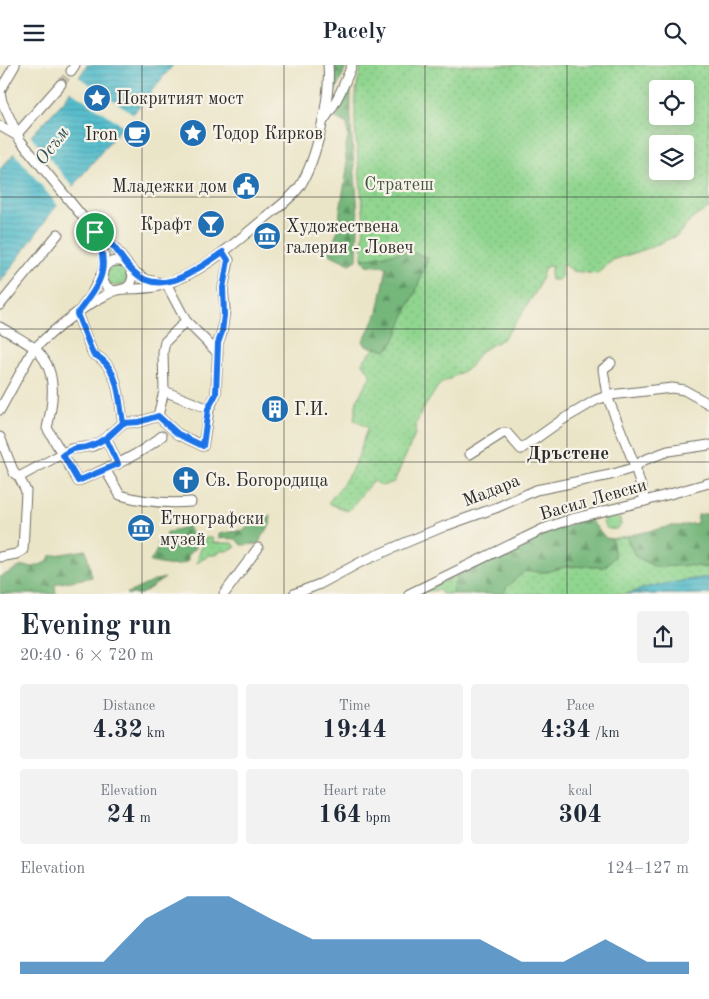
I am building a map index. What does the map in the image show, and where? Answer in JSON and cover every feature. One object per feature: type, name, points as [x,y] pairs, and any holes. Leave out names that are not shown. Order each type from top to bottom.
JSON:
[{"type":"street","points":[[4,126],[0,91],[15,65]]},
{"type":"street","points":[[95,232],[104,255],[102,277],[106,286],[120,290],[152,287],[166,283],[197,269],[223,252],[298,189],[311,163],[322,123],[328,65]]},
{"type":"street","points":[[322,123],[334,104],[352,65]]},
{"type":"street","points":[[18,137],[61,84]]},
{"type":"street","points":[[0,109],[4,126],[18,137],[95,232],[114,247],[130,268],[131,282],[120,290],[94,302],[34,348],[0,410]]},
{"type":"street","points":[[0,305],[58,234]]},
{"type":"street","points":[[158,416],[178,434],[203,446],[208,409],[216,394],[218,343],[222,332],[224,315],[223,288],[228,260],[223,252]]},
{"type":"street","points":[[77,314],[91,295],[107,264],[115,261],[120,261],[147,280],[166,283]]},
{"type":"street","points":[[166,283],[186,321],[218,353]]},
{"type":"street","points":[[77,314],[93,354],[100,357],[115,375],[123,423]]},
{"type":"street","points":[[158,416],[164,391],[163,352],[165,342],[186,321]]},
{"type":"street","points":[[0,327],[34,348],[48,366],[52,375],[53,405],[47,428],[78,481],[118,464],[146,449],[162,436]]},
{"type":"street","points":[[611,363],[603,369],[607,396],[635,466],[645,501]]},
{"type":"street","points":[[470,454],[503,433],[507,433],[512,437],[521,449],[562,420],[596,400],[607,396],[672,388],[684,390],[709,404]]},
{"type":"street","points":[[164,391],[208,409]]},
{"type":"street","points":[[19,477],[71,449],[92,446],[106,439],[123,423],[139,422],[158,416]]},
{"type":"street","points":[[0,437],[14,473],[19,477],[26,491],[23,550],[16,554],[0,557]]},
{"type":"street","points":[[106,439],[118,464]]},
{"type":"street","name":"Мадара","points":[[294,594],[320,584],[362,562],[444,526],[498,507],[536,490],[610,475],[668,451],[709,445]]},
{"type":"street","points":[[105,469],[120,495],[136,500],[160,503],[191,501]]},
{"type":"street","name":"Васил Левски","points":[[409,594],[544,529],[571,519],[709,483]]},
{"type":"street","points":[[224,594],[258,548]]},
{"type":"green space","points":[[336,65],[347,65],[330,103],[332,79]]},
{"type":"green space","name":"Стратеш","points":[[361,65],[709,65],[709,208],[693,218],[678,235],[649,248],[613,260],[597,274],[573,271],[564,265],[561,266],[562,276],[558,280],[551,280],[552,266],[545,267],[538,288],[504,338],[481,351],[470,367],[439,385],[422,411],[416,424],[415,435],[394,482],[382,486],[373,481],[348,511],[328,503],[352,469],[368,428],[354,420],[357,400],[371,375],[362,362],[375,348],[387,350],[415,294],[428,257],[387,255],[362,259],[364,221],[355,129],[355,97]]},
{"type":"green space","points":[[352,79],[351,115],[358,226],[357,260],[350,264],[329,254],[339,227],[347,170],[345,150],[348,137],[347,124],[336,118]]},
{"type":"green space","points":[[408,251],[428,257],[415,294],[394,342],[387,350],[366,346],[363,341],[378,312],[387,267],[366,265],[362,259]]},
{"type":"green space","points":[[117,266],[124,269],[127,276],[124,283],[117,286],[110,283],[107,276],[110,269]]},
{"type":"green space","points":[[709,513],[709,568],[689,565],[656,567],[635,556],[626,536],[672,526],[697,523],[698,515]]},
{"type":"green space","points":[[271,515],[270,525],[258,544],[241,545],[236,539],[219,538],[219,534],[243,530]]},
{"type":"green space","points":[[613,515],[620,519],[621,525],[616,529],[609,529],[603,522],[606,516]]},
{"type":"green space","points":[[589,519],[606,538],[612,539],[615,557],[604,567],[569,566],[545,572],[525,571],[507,587],[503,594],[451,594],[458,575],[538,536],[572,523]]},
{"type":"green space","points":[[188,526],[192,536],[199,540],[196,548],[188,556],[188,561],[179,565],[164,565],[150,562],[158,548],[158,543],[168,539],[166,533]]},
{"type":"green space","points":[[626,536],[635,556],[655,567],[689,565],[709,568],[709,578],[652,586],[627,594],[503,594],[506,587],[525,571],[545,572],[569,566],[604,567],[615,557],[612,539]]},
{"type":"green space","points":[[205,538],[213,538],[213,543],[233,543],[236,547],[221,551],[216,555],[210,555],[197,563]]},
{"type":"green space","points":[[86,550],[92,577],[55,584],[56,594],[0,594],[0,577],[22,566],[34,567],[47,562],[50,556]]},
{"type":"green space","points":[[458,575],[451,594],[442,594],[440,590],[424,591]]},
{"type":"green space","points":[[165,578],[141,594],[126,594],[156,580]]},
{"type":"water","name":"Осъм","points":[[87,65],[173,65],[51,213],[0,283],[0,169],[64,101]]},
{"type":"water","points":[[709,578],[709,594],[627,594],[652,586]]},
{"type":"pier","name":"Покритият мост","points":[[77,76],[135,115],[125,127],[68,89]]},
{"type":"pier","points":[[29,134],[74,188],[59,207],[13,151]]},
{"type":"tunnel","points":[[61,84],[71,71]]},
{"type":"place","name":"Покритият мост","points":[[97,98]]},
{"type":"place","name":"Тодор Кирков","points":[[193,133]]},
{"type":"place","name":"Iron","points":[[137,134]]},
{"type":"place","name":"Младежки дом","points":[[246,186]]},
{"type":"place","name":"Крафт","points":[[211,224]]},
{"type":"place","name":"Художествена галерия - Ловеч","points":[[267,236]]},
{"type":"place","name":"Г.И.","points":[[275,409]]},
{"type":"place","name":"Св. Богородица","points":[[186,480]]},
{"type":"place","name":"Етнографски музей","points":[[141,528]]},
{"type":"district","name":"Дръстене","points":[[568,452]]},
{"type":"route","points":[[95,232],[104,255],[104,268],[98,284],[77,314],[93,354],[100,357],[115,375],[123,423],[106,439],[118,464],[78,481],[63,455],[71,449],[92,446],[106,439],[123,423],[139,422],[158,416],[178,434],[203,446],[208,409],[216,394],[218,343],[222,332],[225,310],[223,288],[228,260],[223,252],[197,269],[166,283],[156,283],[131,270],[114,247],[95,232]]}]
